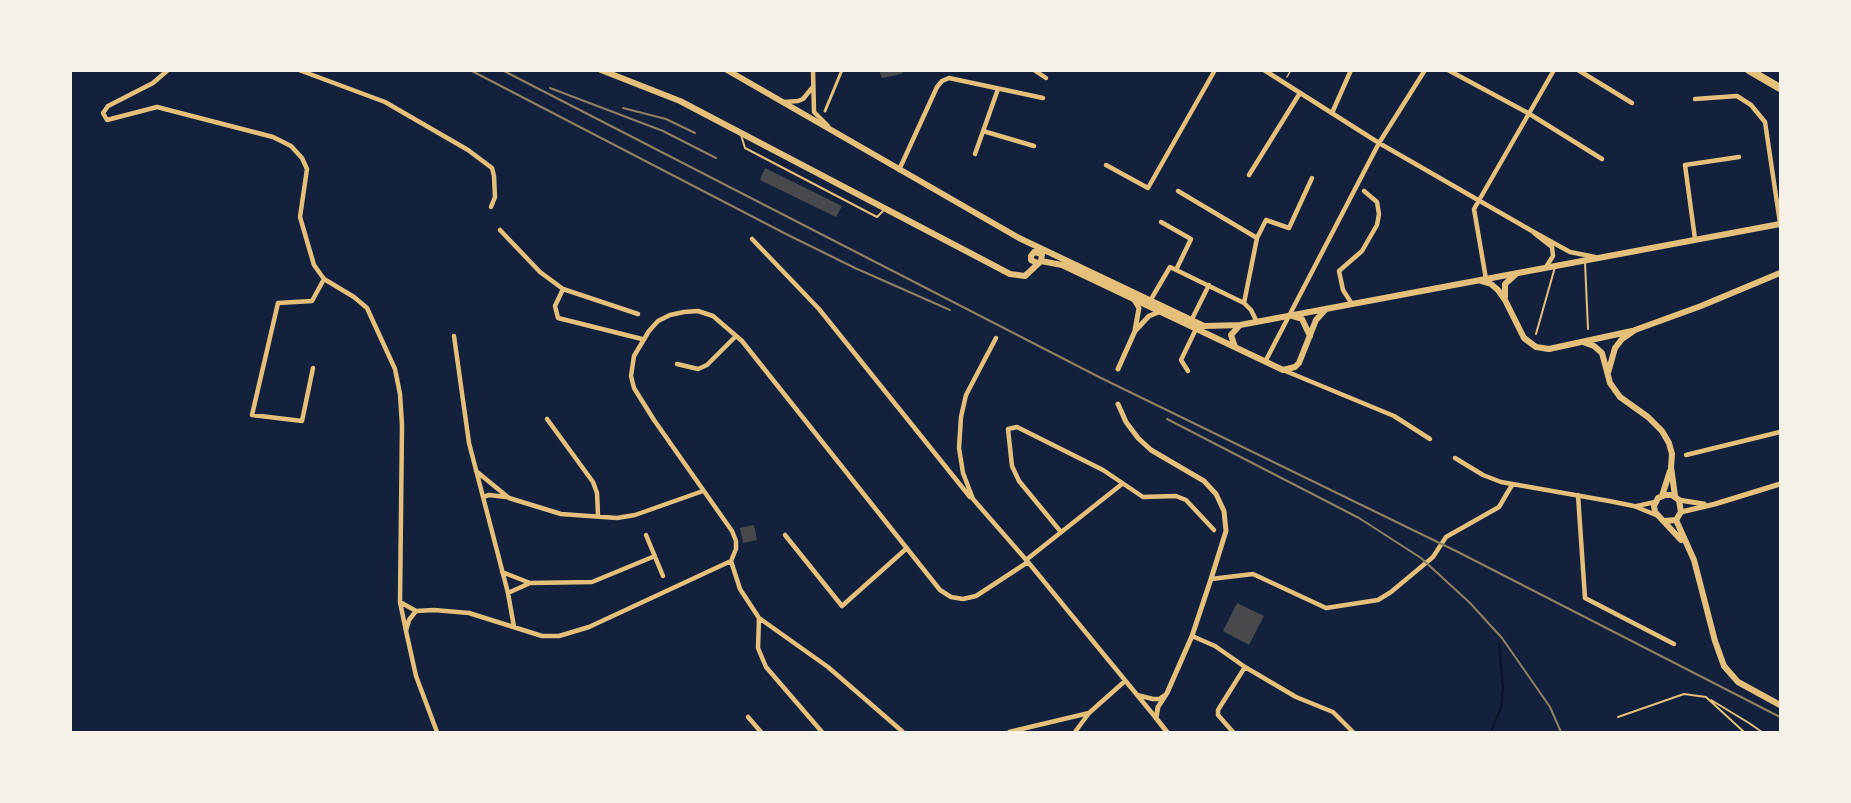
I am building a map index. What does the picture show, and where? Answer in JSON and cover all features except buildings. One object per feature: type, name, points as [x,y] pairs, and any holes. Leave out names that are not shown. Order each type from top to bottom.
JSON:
[{"type":"highway","points":[[1749,70],[1780,88]]},
{"type":"main road","points":[[602,70],[680,101],[1010,274],[1025,276],[1039,258]]},
{"type":"main road","points":[[727,70],[1019,238],[1204,326],[1240,325],[1779,225]]},
{"type":"main road","points":[[1019,238],[1039,258],[1062,265],[1283,370],[1295,367],[1299,363],[1316,320],[1326,309]]},
{"type":"main road","points":[[1039,258],[1061,259]]},
{"type":"main road","points":[[1505,300],[1505,284],[1520,272]]},
{"type":"main road","points":[[1477,280],[1491,284],[1505,300],[1524,338],[1532,345],[1545,349],[1635,330],[1701,306],[1780,273]]},
{"type":"main road","points":[[1289,316],[1302,319],[1310,337]]},
{"type":"main road","points":[[1235,347],[1231,335],[1240,325]]},
{"type":"main road","points":[[1608,373],[1615,348],[1622,339],[1635,330]]},
{"type":"main road","points":[[1582,342],[1594,346],[1602,353],[1610,383],[1620,397],[1648,417],[1662,431],[1669,443],[1672,454],[1671,467],[1662,496]]},
{"type":"main road","points":[[1671,467],[1681,512],[1676,520]]},
{"type":"main road","points":[[1677,498],[1669,494],[1662,496],[1655,502],[1654,509],[1656,516],[1664,521],[1689,549]]},
{"type":"main road","points":[[1664,521],[1676,520]]},
{"type":"main road","points":[[1676,520],[1699,577],[1720,658],[1733,678],[1780,705]]},
{"type":"street","points":[[168,70],[153,83],[108,106],[104,113],[106,120],[157,107],[273,137],[291,146],[302,158],[307,169],[300,217],[314,265],[324,279],[354,297],[367,308],[395,369],[400,394],[402,425],[399,602],[416,676],[437,732]]},
{"type":"street","points":[[299,70],[385,102],[468,150],[492,168],[495,197],[490,207]]},
{"type":"street","points":[[813,70],[814,112],[847,140]]},
{"type":"street","points":[[825,111],[842,70]]},
{"type":"street","points":[[1034,70],[1046,78]]},
{"type":"street","points":[[1106,165],[1148,188],[1215,70]]},
{"type":"street","points":[[1264,70],[1379,143],[1532,231],[1579,255],[1612,256]]},
{"type":"street","points":[[1332,113],[1351,70]]},
{"type":"street","points":[[1266,362],[1379,143],[1425,70]]},
{"type":"street","points":[[1448,70],[1528,113],[1602,159]]},
{"type":"street","points":[[1486,279],[1474,215],[1479,200],[1554,70]]},
{"type":"street","points":[[1578,70],[1632,103]]},
{"type":"street","points":[[899,170],[937,87],[942,81],[950,78],[1043,99]]},
{"type":"street","points":[[780,102],[803,99],[813,85]]},
{"type":"street","points":[[975,154],[998,89]]},
{"type":"street","points":[[1250,175],[1300,93]]},
{"type":"street","points":[[1695,99],[1737,96],[1751,105],[1765,122],[1779,225]]},
{"type":"street","points":[[983,130],[1034,147]]},
{"type":"street","points":[[1695,239],[1685,165],[1739,157]]},
{"type":"street","points":[[1244,303],[1257,238],[1266,220],[1289,228],[1312,178]]},
{"type":"street","points":[[1178,191],[1257,238]]},
{"type":"street","points":[[1352,304],[1343,290],[1339,271],[1362,251],[1377,225],[1379,214],[1377,202],[1364,191]]},
{"type":"street","points":[[1161,222],[1191,239],[1176,270]]},
{"type":"street","points":[[500,230],[540,272],[562,289],[638,314]]},
{"type":"street","points":[[1532,231],[1552,248],[1553,256],[1545,268]]},
{"type":"street","points":[[752,239],[819,309],[1167,732]]},
{"type":"street","points":[[1150,301],[1170,267],[1244,303],[1251,310],[1257,322]]},
{"type":"street","points":[[313,368],[302,421],[252,415],[278,303],[312,302],[324,279]]},
{"type":"street","points":[[1191,321],[1209,285]]},
{"type":"street","points":[[562,289],[555,306],[558,318],[642,339]]},
{"type":"street","points":[[1118,369],[1135,331],[1139,313],[1138,305],[1134,300]]},
{"type":"street","points":[[399,602],[416,611],[469,613],[542,636],[559,636],[573,633],[731,561],[735,555],[736,541],[732,531],[654,420],[634,388],[631,376],[634,356],[642,339],[658,321],[670,315],[698,311],[713,316],[736,336],[940,590],[951,597],[963,599],[976,596],[1027,561],[1122,484]]},
{"type":"street","points":[[1135,331],[1149,316],[1159,312]]},
{"type":"street","points":[[1188,371],[1181,360],[1196,329]]},
{"type":"street","points":[[454,336],[464,411],[476,470],[508,593],[514,627]]},
{"type":"street","points":[[676,364],[698,369],[707,365],[736,336]]},
{"type":"street","points":[[973,499],[963,473],[959,448],[961,417],[966,395],[996,338]]},
{"type":"street","points":[[1299,363],[1302,377]]},
{"type":"street","points":[[1283,370],[1394,416],[1430,439]]},
{"type":"street","points":[[1119,404],[1126,422],[1138,438],[1151,450],[1204,481],[1216,494],[1224,511],[1226,531],[1211,579],[1192,636],[1167,693],[1158,707],[1156,718]]},
{"type":"street","points":[[547,419],[593,482],[597,493],[598,515]]},
{"type":"street","points":[[1061,532],[1019,481],[1012,465],[1008,429],[1017,427],[1103,470],[1143,497],[1176,496],[1186,500],[1214,530]]},
{"type":"street","points":[[1686,455],[1780,432]]},
{"type":"street","points":[[1455,458],[1483,475],[1512,485],[1634,506],[1656,516]]},
{"type":"street","points":[[476,470],[509,498]]},
{"type":"street","points":[[1681,512],[1780,484]]},
{"type":"street","points":[[1211,579],[1253,574],[1326,608],[1378,600],[1433,557],[1446,537],[1499,507],[1512,485]]},
{"type":"street","points":[[483,497],[489,495],[509,498],[561,513],[617,518],[635,515],[703,491]]},
{"type":"street","points":[[1578,495],[1586,598],[1674,644]]},
{"type":"street","points":[[1677,498],[1693,504],[1715,504]]},
{"type":"street","points":[[1634,506],[1655,502]]},
{"type":"street","points":[[646,534],[663,576]]},
{"type":"street","points":[[785,536],[842,606],[907,548]]},
{"type":"street","points":[[502,572],[530,583],[592,582],[655,556]]},
{"type":"street","points":[[731,561],[740,589],[759,618],[828,666],[903,732]]},
{"type":"street","points":[[508,593],[530,583]]},
{"type":"street","points":[[406,632],[409,620],[416,611]]},
{"type":"street","points":[[759,618],[758,648],[766,667],[822,732]]},
{"type":"street","points":[[1192,636],[1215,646],[1296,697],[1333,712],[1353,732]]},
{"type":"street","points":[[1233,732],[1218,715],[1218,710],[1245,667]]},
{"type":"street","points":[[1075,732],[1089,713],[1125,681]]},
{"type":"street","points":[[1136,695],[1159,699],[1167,693]]},
{"type":"street","points":[[1009,732],[1089,713]]},
{"type":"street","points":[[748,717],[761,732]]},
{"type":"lane","points":[[740,132],[745,148],[877,217],[885,208]]},
{"type":"lane","points":[[1585,262],[1588,329]]},
{"type":"lane","points":[[1536,334],[1555,267]]},
{"type":"lane","points":[[1618,717],[1684,694],[1706,697],[1762,732]]},
{"type":"lane","points":[[1706,697],[1744,732]]},
{"type":"waterway","points":[[1491,732],[1501,707],[1503,688],[1499,642]]},
{"type":"railway","points":[[470,70],[786,234],[855,268],[950,310]]},
{"type":"railway","points":[[502,70],[1101,378],[1458,552],[1780,717]]},
{"type":"railway","points":[[550,88],[663,131],[716,158]]},
{"type":"railway","points":[[623,108],[666,119],[695,133]]},
{"type":"railway","points":[[1167,419],[1359,518],[1421,558],[1470,603],[1502,638],[1550,707],[1561,732]]}]
